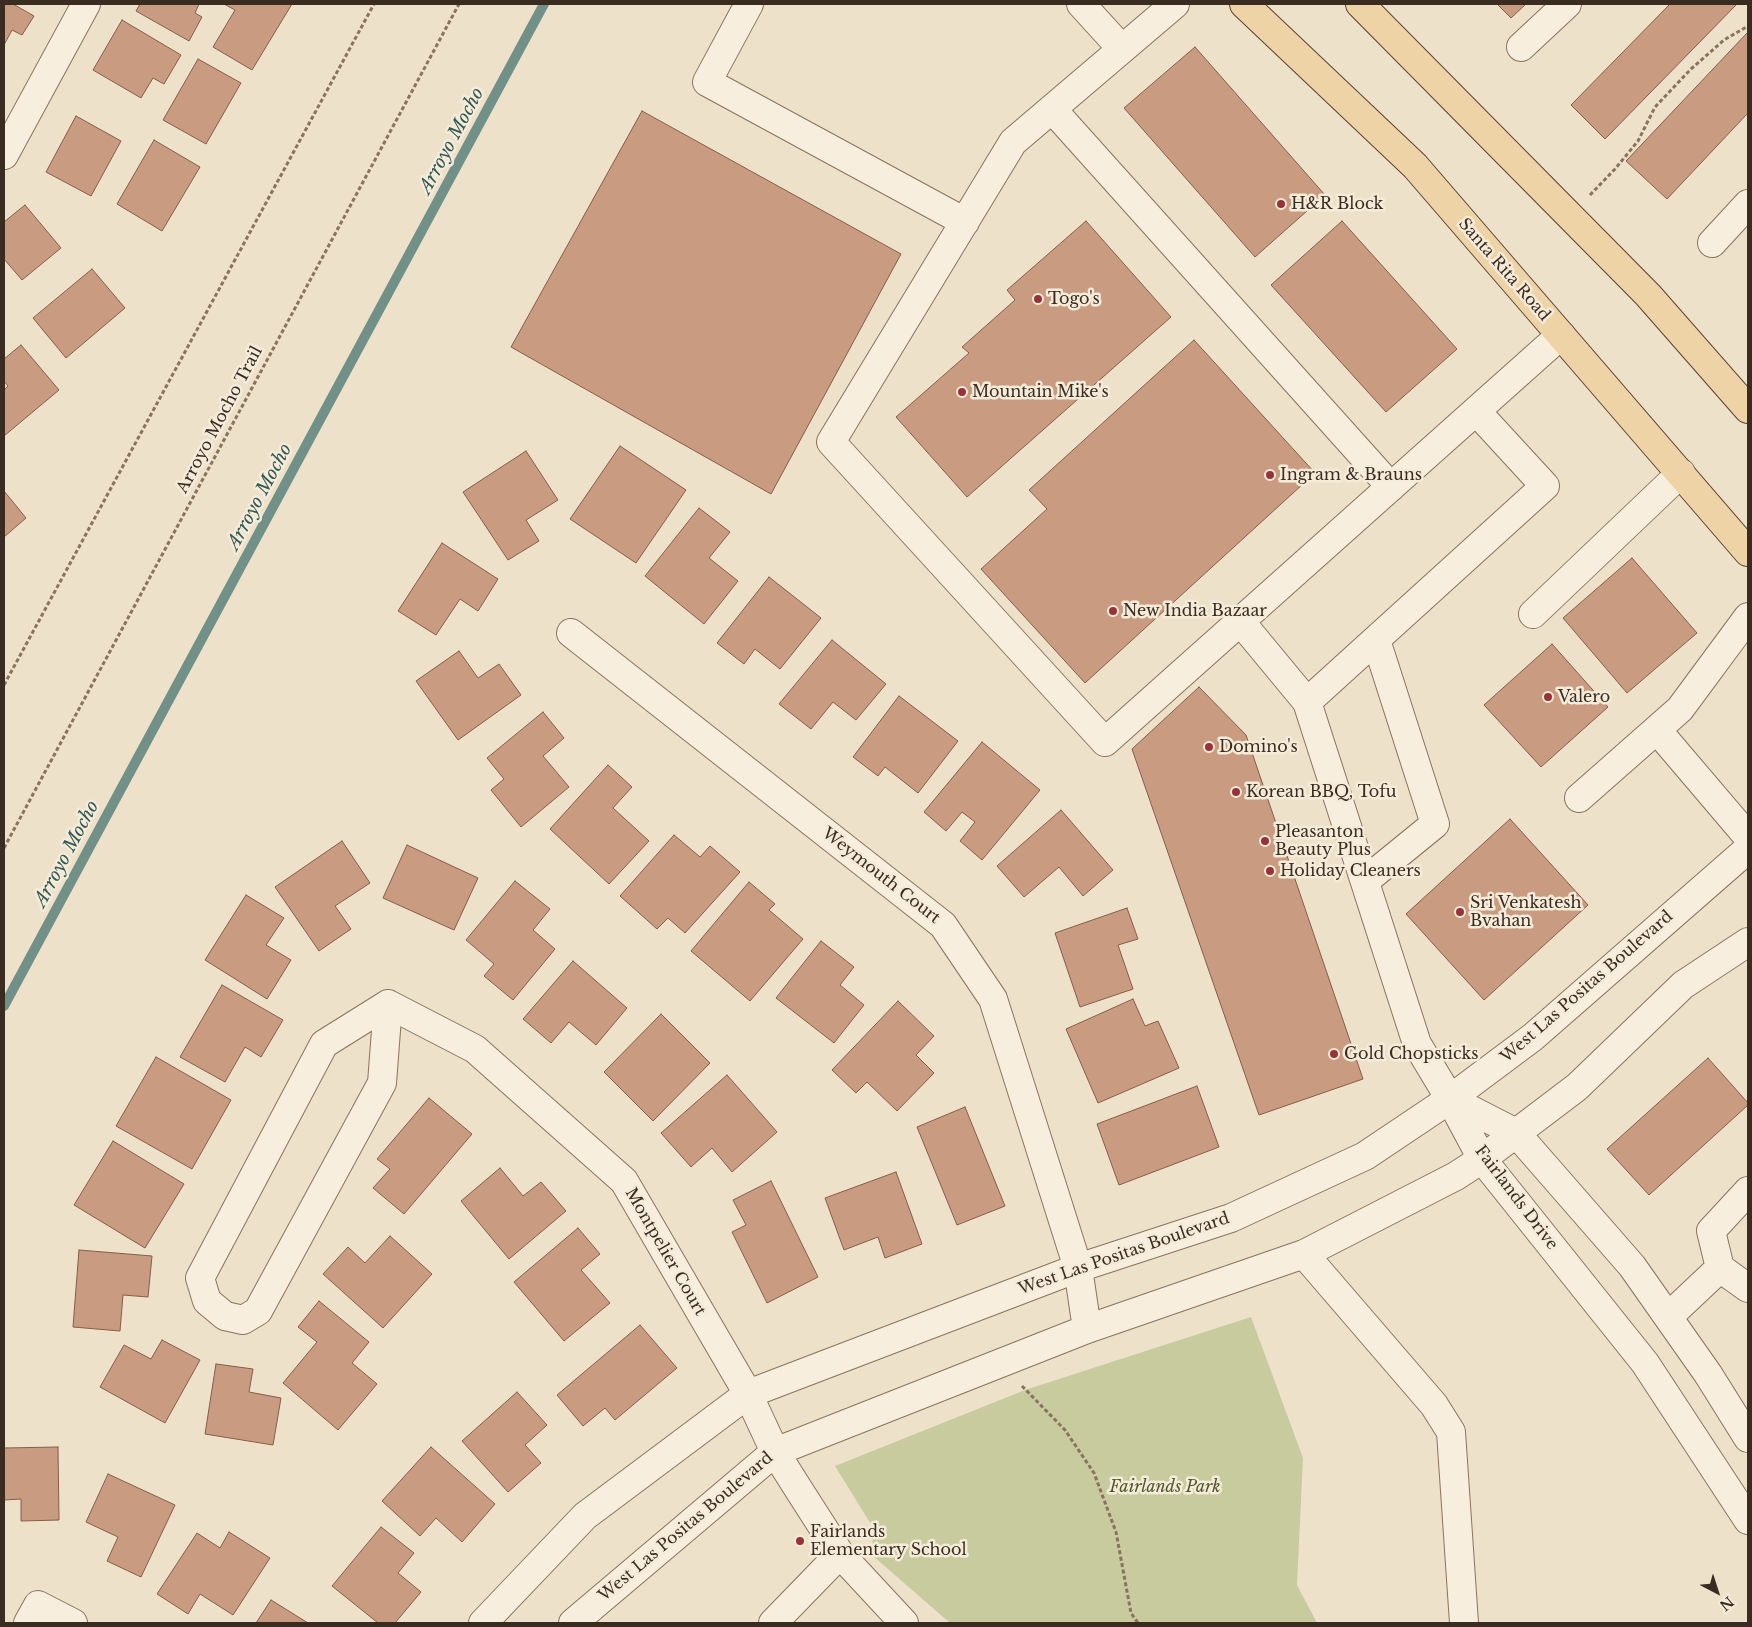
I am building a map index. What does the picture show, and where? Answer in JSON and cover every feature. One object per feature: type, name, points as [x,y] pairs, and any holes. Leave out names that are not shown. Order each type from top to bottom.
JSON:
[{"type":"main road","name":"Santa Rita Road","points":[[1244,4],[1415,166],[1748,552]]},
{"type":"main road","points":[[1360,4],[1648,295],[1748,409]]},
{"type":"street","points":[[4,156],[86,4]]},
{"type":"street","points":[[750,4],[707,82],[965,222]]},
{"type":"street","points":[[1081,4],[1122,49]]},
{"type":"street","points":[[1175,4],[1013,142],[831,442],[1105,742],[1561,335]]},
{"type":"street","points":[[1521,47],[1566,4]]},
{"type":"street","points":[[1052,109],[1391,487]]},
{"type":"street","points":[[1712,243],[1748,204]]},
{"type":"street","points":[[1308,702],[1545,486],[1476,411]]},
{"type":"street","points":[[1533,614],[1681,473]]},
{"type":"street","points":[[1580,798],[1680,709],[1748,617]]},
{"type":"street","points":[[1240,621],[1308,702],[1417,1044],[1450,1099]]},
{"type":"street","name":"Weymouth Court","points":[[572,633],[943,925],[993,999],[1078,1268],[1088,1330]]},
{"type":"street","points":[[1365,881],[1435,824],[1376,640]]},
{"type":"street","points":[[1657,730],[1748,837]]},
{"type":"street","name":"West Las Positas Boulevard","points":[[482,1623],[585,1516],[748,1394],[1078,1268],[1231,1218],[1365,1156],[1450,1099],[1533,1037],[1748,849]]},
{"type":"street","name":"West Las Positas Boulevard","points":[[573,1623],[775,1452],[1088,1330],[1304,1254],[1456,1176],[1482,1159],[1577,1087],[1683,985],[1748,942]]},
{"type":"street","points":[[388,1004],[382,1083],[258,1310],[243,1320],[225,1316],[207,1301],[200,1278],[324,1044],[388,1004]]},
{"type":"street","name":"Montpelier Court","points":[[388,1004],[475,1048],[624,1181],[748,1394],[775,1452],[840,1554],[904,1623]]},
{"type":"street","name":"Fairlands Drive","points":[[1450,1099],[1516,1133],[1632,1266],[1708,1374],[1748,1438]]},
{"type":"street","name":"Fairlands Drive","points":[[1450,1099],[1482,1159],[1645,1363],[1748,1520]]},
{"type":"street","points":[[1748,1191],[1711,1231],[1720,1268],[1748,1288]]},
{"type":"street","points":[[1304,1254],[1434,1405],[1451,1432],[1464,1623]]},
{"type":"street","points":[[1668,1316],[1720,1268]]},
{"type":"street","points":[[773,1623],[840,1554]]},
{"type":"street","points":[[28,1623],[38,1605],[73,1623]]},
{"type":"path","points":[[4,685],[374,4]]},
{"type":"path","name":"Arroyo Mocho Trail","points":[[4,848],[459,4]]},
{"type":"path","points":[[1570,216],[1615,169],[1638,141],[1655,107],[1691,69],[1724,40],[1748,26]]},
{"type":"path","points":[[1001,1364],[1065,1430],[1094,1473],[1116,1532],[1130,1614],[1138,1623]]},
{"type":"green space","name":"Fairlands Park","points":[[1251,1317],[1303,1458],[1297,1585],[1317,1623],[950,1623],[873,1556],[872,1526],[835,1466],[1025,1390]]},
{"type":"building","points":[[4,4],[13,4],[34,16],[22,35],[12,30],[4,45]]},
{"type":"building","points":[[140,4],[199,4],[195,13],[202,17],[189,41],[136,11]]},
{"type":"building","points":[[224,4],[292,4],[252,70],[213,47],[235,10]]},
{"type":"building","points":[[1497,4],[1526,4],[1511,18]]},
{"type":"building","points":[[1670,4],[1737,4],[1605,139],[1571,105]]},
{"type":"building","points":[[122,20],[181,55],[164,84],[153,78],[141,98],[93,70]]},
{"type":"building","points":[[1748,32],[1748,113],[1667,199],[1626,161]]},
{"type":"building","points":[[1195,47],[1325,195],[1255,257],[1124,108]]},
{"type":"building","points":[[198,59],[241,83],[206,144],[163,120]]},
{"type":"building","points":[[642,111],[901,254],[771,494],[511,347]]},
{"type":"building","points":[[76,116],[121,141],[91,196],[46,172]]},
{"type":"building","points":[[154,140],[200,167],[162,231],[117,204]]},
{"type":"building","points":[[25,205],[61,248],[22,280],[4,259],[4,222]]},
{"type":"building","points":[[1086,221],[1171,317],[967,497],[896,417],[969,353],[962,347],[1015,300],[1007,290]]},
{"type":"building","points":[[1342,221],[1457,349],[1386,412],[1271,285]]},
{"type":"building","points":[[92,269],[125,308],[66,358],[33,318]]},
{"type":"building","points":[[1194,340],[1315,473],[1085,683],[981,569],[1047,509],[1029,490]]},
{"type":"building","points":[[21,345],[59,390],[4,436],[4,390],[8,386],[4,381],[4,359]]},
{"type":"building","points":[[620,446],[686,490],[636,563],[570,519]]},
{"type":"building","points":[[526,451],[558,500],[526,520],[539,541],[508,560],[463,492]]},
{"type":"building","points":[[4,491],[26,518],[4,537]]},
{"type":"building","points":[[699,508],[730,532],[709,558],[738,581],[704,624],[645,576]]},
{"type":"building","points":[[442,543],[498,579],[478,611],[460,599],[436,635],[398,611]]},
{"type":"building","points":[[1632,558],[1697,633],[1627,693],[1563,618]]},
{"type":"building","points":[[769,577],[821,618],[780,669],[755,649],[744,664],[717,643]]},
{"type":"building","points":[[832,640],[886,684],[856,720],[833,702],[811,729],[779,704]]},
{"type":"building","points":[[1552,644],[1608,707],[1541,767],[1484,705]]},
{"type":"building","points":[[459,651],[478,678],[499,664],[521,695],[458,740],[416,681]]},
{"type":"building","points":[[1199,687],[1246,735],[1363,1079],[1259,1115],[1132,749]]},
{"type":"building","points":[[899,696],[958,741],[918,793],[885,767],[878,776],[853,757]]},
{"type":"building","points":[[543,712],[564,738],[543,756],[569,787],[521,827],[491,790],[504,779],[487,758]]},
{"type":"building","points":[[982,742],[1040,790],[982,860],[960,841],[975,822],[962,812],[946,831],[924,812]]},
{"type":"building","points":[[608,765],[632,787],[613,808],[649,841],[609,884],[550,829]]},
{"type":"building","points":[[1061,810],[1113,870],[1083,896],[1059,867],[1024,897],[997,866]]},
{"type":"building","points":[[1510,819],[1588,905],[1484,1000],[1406,914]]},
{"type":"building","points":[[674,835],[700,857],[710,846],[740,872],[685,933],[668,918],[657,929],[620,896]]},
{"type":"building","points":[[342,841],[370,883],[335,906],[351,929],[319,951],[275,887]]},
{"type":"building","points":[[407,845],[478,878],[454,930],[383,898]]},
{"type":"building","points":[[515,881],[550,909],[533,930],[555,949],[513,1000],[484,976],[494,964],[466,940]]},
{"type":"building","points":[[749,882],[775,904],[769,910],[803,939],[750,1001],[691,951]]},
{"type":"building","points":[[246,895],[284,918],[266,945],[291,960],[267,999],[205,960]]},
{"type":"building","points":[[1127,908],[1138,939],[1118,945],[1133,989],[1080,1007],[1055,933]]},
{"type":"building","points":[[821,941],[854,967],[840,985],[864,1005],[834,1043],[776,998]]},
{"type":"building","points":[[573,961],[627,1008],[596,1045],[569,1022],[551,1043],[523,1019]]},
{"type":"building","points":[[222,985],[283,1020],[261,1057],[245,1047],[225,1082],[180,1057]]},
{"type":"building","points":[[1133,999],[1145,1026],[1158,1021],[1179,1068],[1098,1103],[1066,1029]]},
{"type":"building","points":[[898,1001],[934,1036],[916,1055],[934,1073],[897,1111],[867,1082],[856,1093],[832,1070]]},
{"type":"building","points":[[661,1014],[710,1063],[653,1121],[604,1072]]},
{"type":"building","points":[[156,1057],[231,1100],[192,1169],[116,1126]]},
{"type":"building","points":[[1708,1058],[1748,1105],[1649,1195],[1607,1149]]},
{"type":"building","points":[[727,1075],[777,1132],[732,1172],[712,1148],[691,1167],[661,1133]]},
{"type":"building","points":[[1197,1086],[1219,1147],[1119,1185],[1097,1124]]},
{"type":"building","points":[[429,1098],[472,1134],[404,1214],[373,1188],[390,1169],[377,1159]]},
{"type":"building","points":[[965,1107],[1005,1206],[957,1225],[917,1127]]},
{"type":"building","points":[[113,1141],[184,1184],[145,1248],[74,1205]]},
{"type":"building","points":[[500,1168],[523,1196],[541,1182],[566,1211],[509,1259],[461,1201]]},
{"type":"building","points":[[896,1172],[922,1244],[885,1258],[878,1237],[844,1250],[825,1198]]},
{"type":"building","points":[[771,1181],[818,1277],[767,1303],[732,1232],[746,1225],[733,1200]]},
{"type":"building","points":[[578,1228],[600,1254],[581,1270],[610,1303],[564,1341],[514,1282]]},
{"type":"building","points":[[390,1236],[432,1274],[383,1328],[323,1274],[348,1247],[365,1263]]},
{"type":"building","points":[[79,1250],[152,1256],[148,1297],[123,1295],[120,1331],[73,1327]]},
{"type":"building","points":[[319,1301],[369,1342],[352,1363],[377,1384],[338,1430],[283,1383],[317,1342],[298,1327]]},
{"type":"building","points":[[640,1325],[677,1368],[615,1420],[605,1408],[583,1426],[557,1395]]},
{"type":"building","points":[[162,1340],[200,1360],[165,1423],[100,1387],[124,1345],[151,1359]]},
{"type":"building","points":[[216,1364],[253,1369],[249,1392],[281,1398],[273,1445],[205,1434]]},
{"type":"building","points":[[517,1392],[547,1425],[525,1445],[541,1463],[508,1492],[462,1441]]},
{"type":"building","points":[[58,1447],[59,1520],[21,1521],[21,1499],[4,1500],[4,1448]]},
{"type":"building","points":[[431,1447],[495,1504],[462,1542],[436,1518],[420,1536],[382,1501]]},
{"type":"building","points":[[108,1474],[175,1505],[141,1577],[107,1561],[118,1537],[86,1522]]},
{"type":"building","points":[[381,1527],[414,1553],[398,1573],[421,1592],[395,1623],[378,1623],[332,1586]]},
{"type":"building","points":[[229,1532],[270,1558],[233,1615],[200,1594],[188,1614],[157,1594],[197,1533],[220,1548]]},
{"type":"building","points":[[271,1600],[308,1623],[256,1623]]},
{"type":"waterway","name":"Arroyo Mocho","points":[[4,1006],[544,4]]},
{"type":"place","name":"H&R Block","points":[[1281,204]]},
{"type":"place","name":"Togo's","points":[[1038,299]]},
{"type":"place","name":"Mountain Mike's","points":[[962,392]]},
{"type":"place","name":"Ingram & Brauns","points":[[1270,475]]},
{"type":"place","name":"New India Bazaar","points":[[1113,611]]},
{"type":"place","name":"Valero","points":[[1548,697]]},
{"type":"place","name":"Domino's","points":[[1209,747]]},
{"type":"place","name":"Korean BBQ, Tofu","points":[[1236,792]]},
{"type":"place","name":"Pleasanton Beauty Plus","points":[[1265,841]]},
{"type":"place","name":"Holiday Cleaners","points":[[1270,871]]},
{"type":"place","name":"Sri Venkatesh Bvahan","points":[[1460,912]]},
{"type":"place","name":"Gold Chopsticks","points":[[1334,1054]]},
{"type":"place","name":"Fairlands Elementary School","points":[[800,1541]]}]
